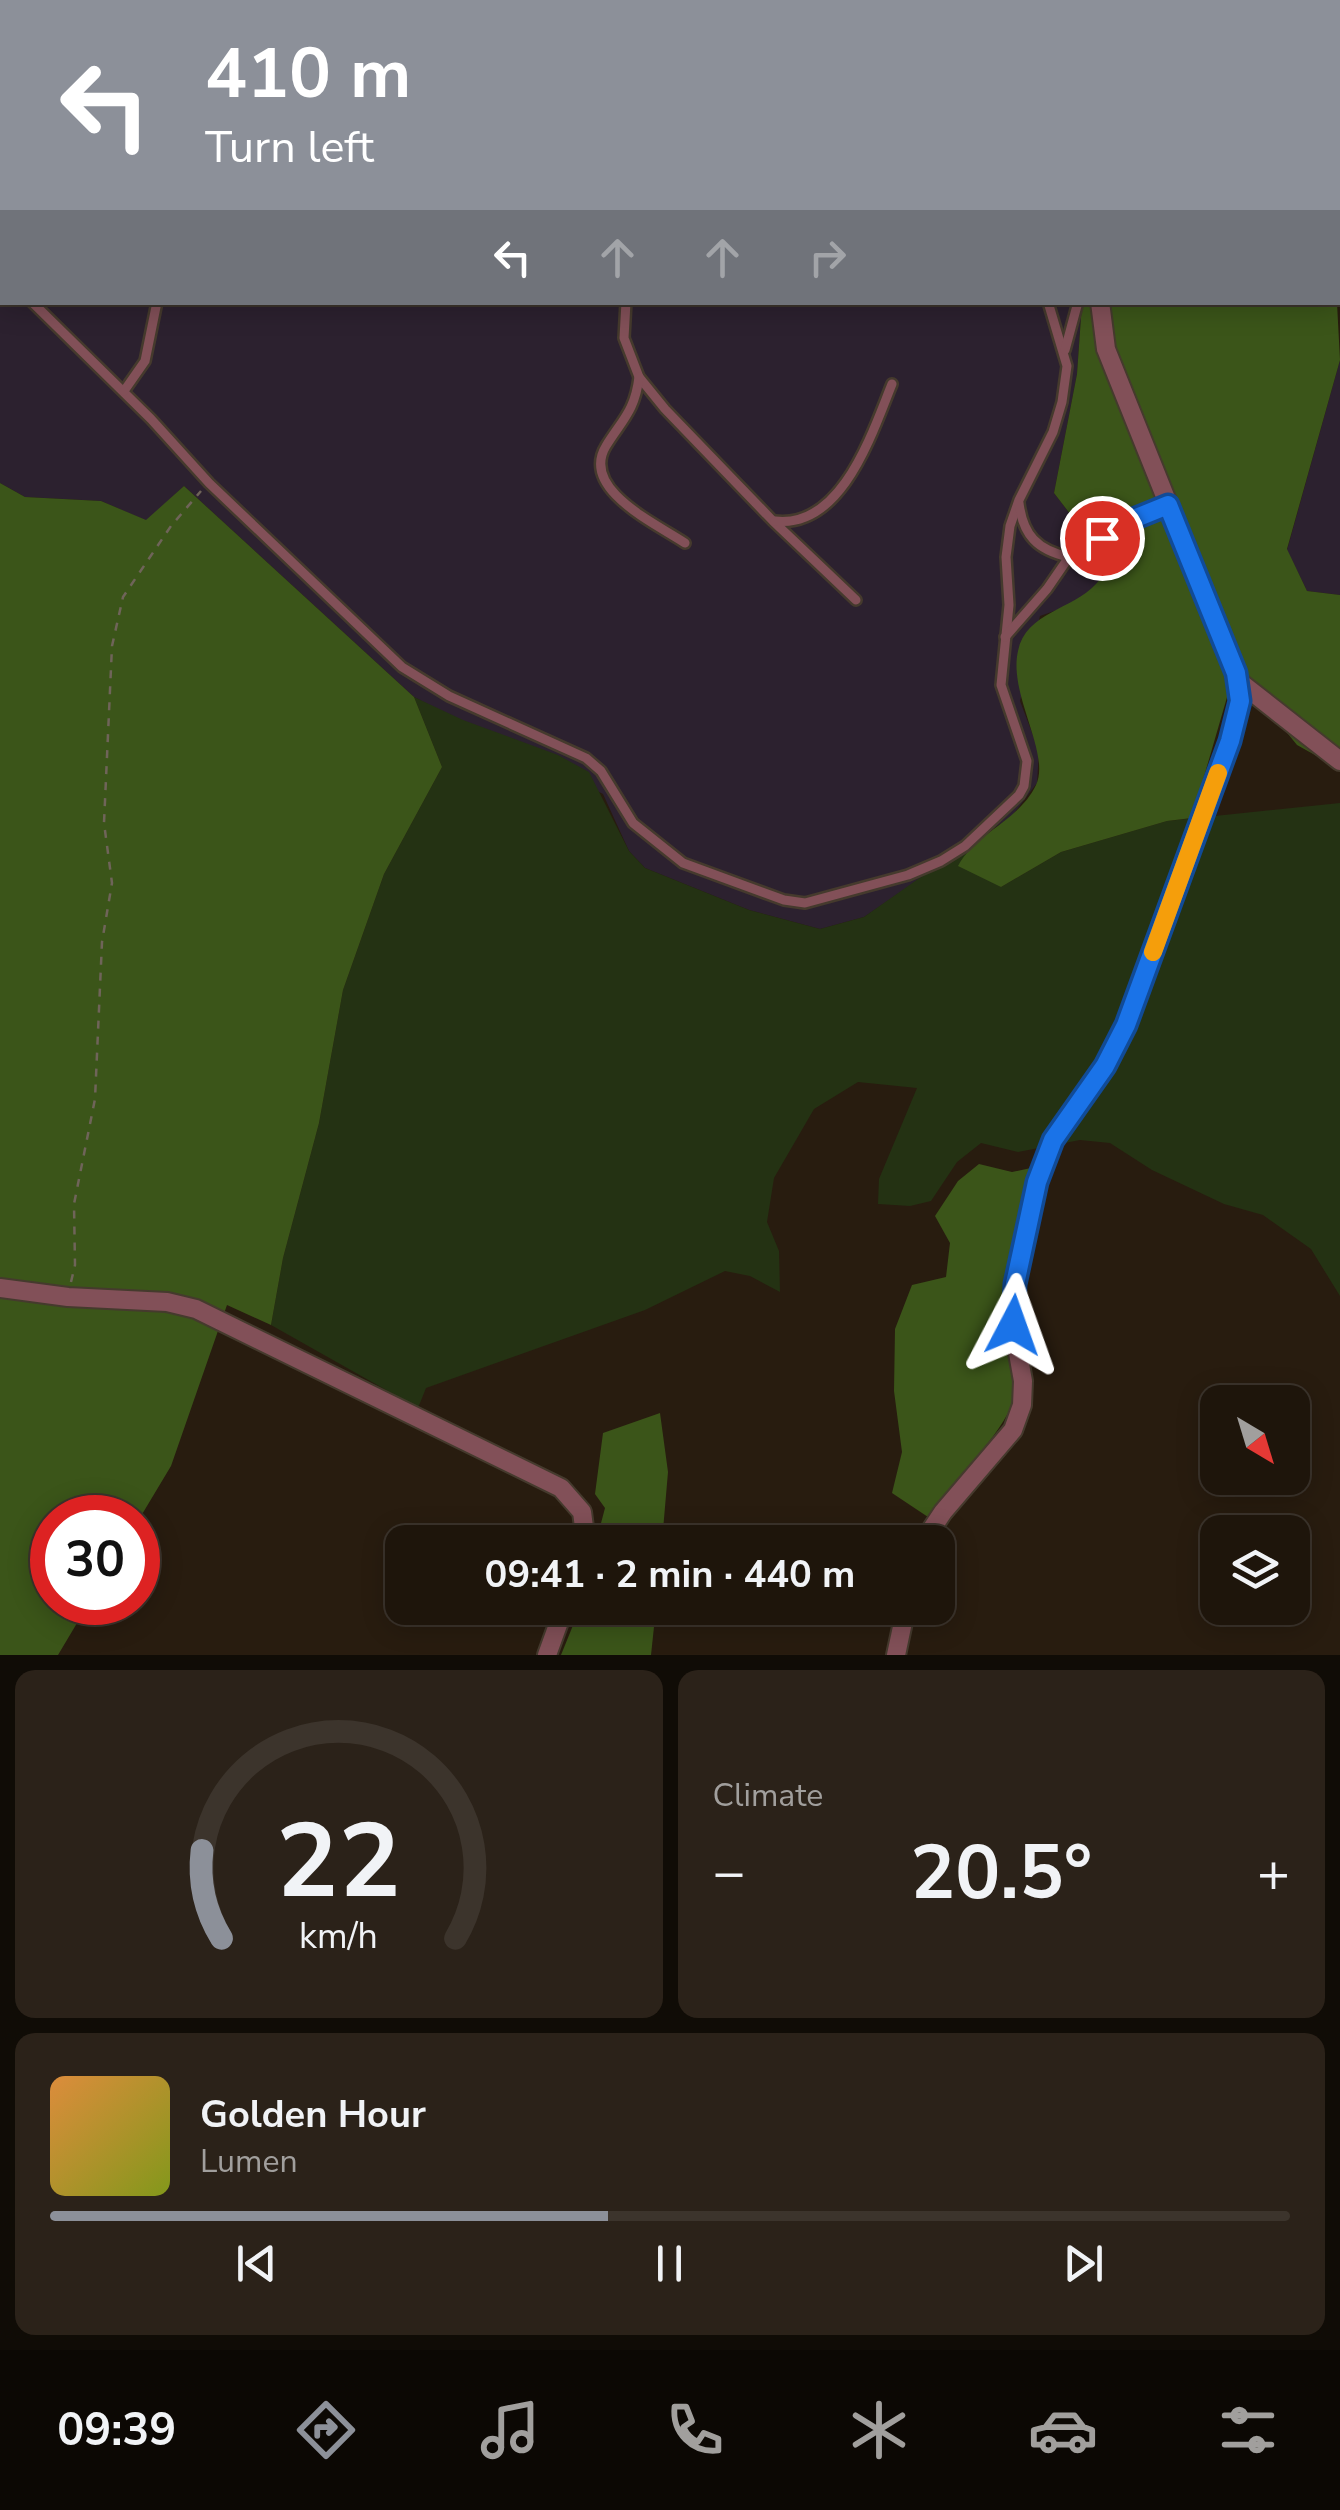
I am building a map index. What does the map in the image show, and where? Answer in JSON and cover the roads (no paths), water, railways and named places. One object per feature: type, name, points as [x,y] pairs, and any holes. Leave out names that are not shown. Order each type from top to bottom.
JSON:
[{"type":"street","points":[[935,1525],[1013,1430],[1022,1405],[1023,1381],[1013,1325],[1015,1284],[1037,1182],[1053,1140],[1105,1066],[1126,1025],[1230,741],[1240,701],[1237,680],[1106,349],[1100,305]]},
{"type":"street","points":[[1237,680],[1340,761]]},
{"type":"street","points":[[0,1288],[68,1297],[168,1302],[196,1309],[561,1488],[582,1512],[584,1525]]},
{"type":"street","points":[[547,1655],[558,1625]]},
{"type":"street","points":[[896,1655],[902,1625]]},
{"type":"lane","points":[[35,305],[124,391],[209,483],[402,667],[449,696],[586,758],[600,771],[634,823],[682,863],[784,900],[806,903],[908,875],[941,861],[965,846],[1024,786],[1028,760],[1001,685],[1009,605],[1006,557],[1019,500],[1053,432],[1062,402],[1067,366],[1049,305]]},
{"type":"lane","points":[[124,391],[145,361],[157,305]]},
{"type":"lane","points":[[626,305],[624,338],[639,378],[772,520],[856,600]]},
{"type":"lane","points":[[1065,352],[1077,305]]},
{"type":"lane","points":[[639,378],[630,414],[605,448],[599,464],[601,478],[613,494],[684,543]]},
{"type":"lane","points":[[772,520],[793,523],[828,504],[862,458],[892,384]]},
{"type":"lane","points":[[1019,500],[1021,524],[1032,542],[1049,553],[1069,557]]},
{"type":"lane","points":[[1005,637],[1069,557],[1136,518],[1168,505]]}]
